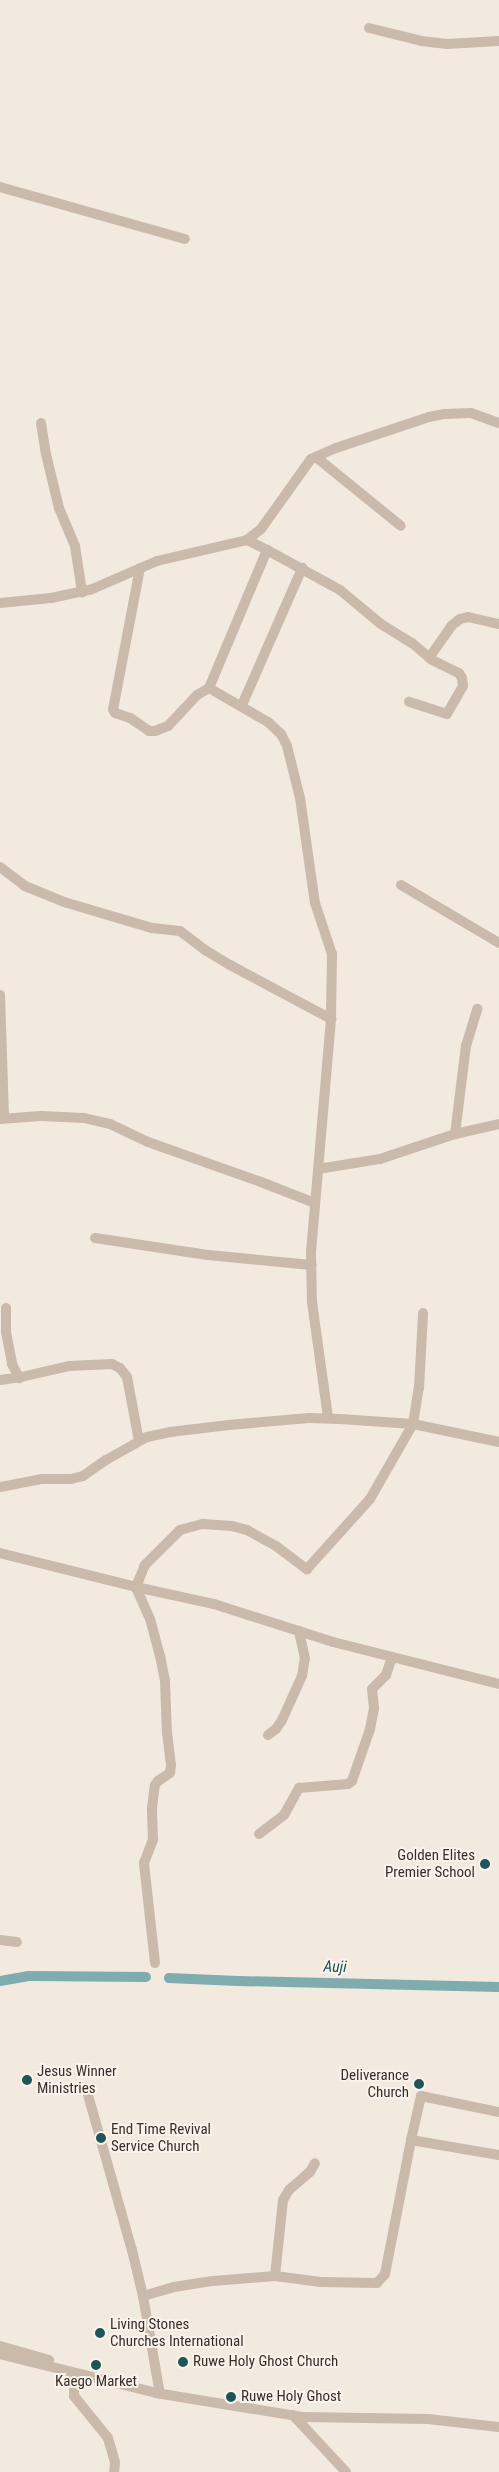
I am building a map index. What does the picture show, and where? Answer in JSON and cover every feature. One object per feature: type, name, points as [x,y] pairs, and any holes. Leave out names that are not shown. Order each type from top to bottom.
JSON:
[{"type":"street","points":[[369,28],[422,41],[447,44],[499,41]]},
{"type":"street","points":[[0,187],[185,239]]},
{"type":"street","points":[[0,603],[51,598],[82,592],[117,580],[157,561],[247,540],[262,530],[311,459],[336,448],[429,417],[471,413],[498,421]]},
{"type":"street","points":[[41,423],[57,500],[75,546],[82,592]]},
{"type":"street","points":[[316,457],[401,526]]},
{"type":"street","points":[[247,540],[340,590],[381,624],[412,643],[429,658],[459,674],[462,678],[463,686],[447,714],[409,702]]},
{"type":"street","points":[[140,568],[113,709],[115,713],[130,718],[149,731],[161,730],[174,720],[197,695],[209,688],[267,550]]},
{"type":"street","points":[[242,705],[302,568]]},
{"type":"street","points":[[429,658],[450,626],[460,618],[477,618],[499,624]]},
{"type":"street","points":[[209,688],[242,705],[281,734],[288,746],[300,798],[315,903],[332,954],[331,1020],[314,1203],[312,1265],[318,1351],[328,1418]]},
{"type":"street","points":[[0,867],[25,886],[64,902],[152,928],[180,931],[230,965],[331,1020]]},
{"type":"street","points":[[401,885],[499,943]]},
{"type":"street","points":[[0,996],[2,1119],[84,1118],[110,1124],[148,1142],[262,1182],[314,1203]]},
{"type":"street","points":[[455,1134],[464,1054],[477,1009]]},
{"type":"street","points":[[318,1169],[380,1159],[455,1134],[499,1124]]},
{"type":"street","points":[[95,1238],[199,1254],[312,1265]]},
{"type":"street","points":[[6,1308],[6,1332],[12,1364],[20,1378]]},
{"type":"street","points":[[155,1962],[144,1863],[153,1840],[152,1808],[155,1785],[158,1780],[170,1773],[172,1765],[167,1734],[165,1681],[160,1656],[150,1619],[136,1587],[145,1564],[180,1530],[203,1524],[232,1526],[247,1530],[276,1546],[307,1569],[370,1499],[413,1424],[419,1388],[423,1313]]},
{"type":"street","points":[[0,1380],[20,1378],[69,1366],[107,1363],[120,1368],[127,1377],[139,1441]]},
{"type":"street","points":[[0,1487],[42,1479],[71,1479],[84,1476],[139,1441],[170,1432],[238,1424],[328,1418],[413,1424],[499,1442]]},
{"type":"street","points":[[0,1553],[136,1587],[214,1604],[392,1658],[499,1684]]},
{"type":"street","points":[[268,1735],[276,1729],[282,1720],[302,1676],[305,1658],[299,1631]]},
{"type":"street","points":[[259,1834],[284,1814],[299,1788],[348,1784],[352,1781],[370,1729],[374,1708],[372,1689],[386,1675],[392,1658]]},
{"type":"street","points":[[0,1940],[17,1942]]},
{"type":"street","points":[[88,2095],[143,2296],[160,2394]]},
{"type":"street","points":[[143,2296],[174,2287],[213,2281],[275,2276],[368,2284],[381,2280],[385,2274],[421,2096],[499,2112]]},
{"type":"street","points":[[411,2140],[499,2155]]},
{"type":"street","points":[[275,2276],[283,2200],[289,2190],[310,2172],[315,2163]]},
{"type":"street","points":[[0,2346],[49,2360]]},
{"type":"street","points":[[0,2354],[160,2394],[293,2415],[428,2419],[499,2427]]},
{"type":"street","points":[[74,2374],[74,2396],[108,2438],[115,2463],[114,2472]]},
{"type":"street","points":[[293,2415],[346,2472]]},
{"type":"waterway","points":[[0,1981],[29,1976],[146,1977]]},
{"type":"waterway","name":"Auji","points":[[169,1978],[499,1987]]},
{"type":"place","name":"Golden Elites Premier School","points":[[485,1864]]},
{"type":"place","name":"Jesus Winner Ministries","points":[[27,2080]]},
{"type":"place","name":"Deliverance Church","points":[[419,2084]]},
{"type":"place","name":"End Time Revival Service Church","points":[[101,2138]]},
{"type":"place","name":"Living Stones Churches International","points":[[100,2333]]},
{"type":"place","name":"Ruwe Holy Ghost Church","points":[[183,2362]]},
{"type":"place","name":"Kaego Market","points":[[96,2365]]},
{"type":"place","name":"Ruwe Holy Ghost","points":[[231,2397]]}]
